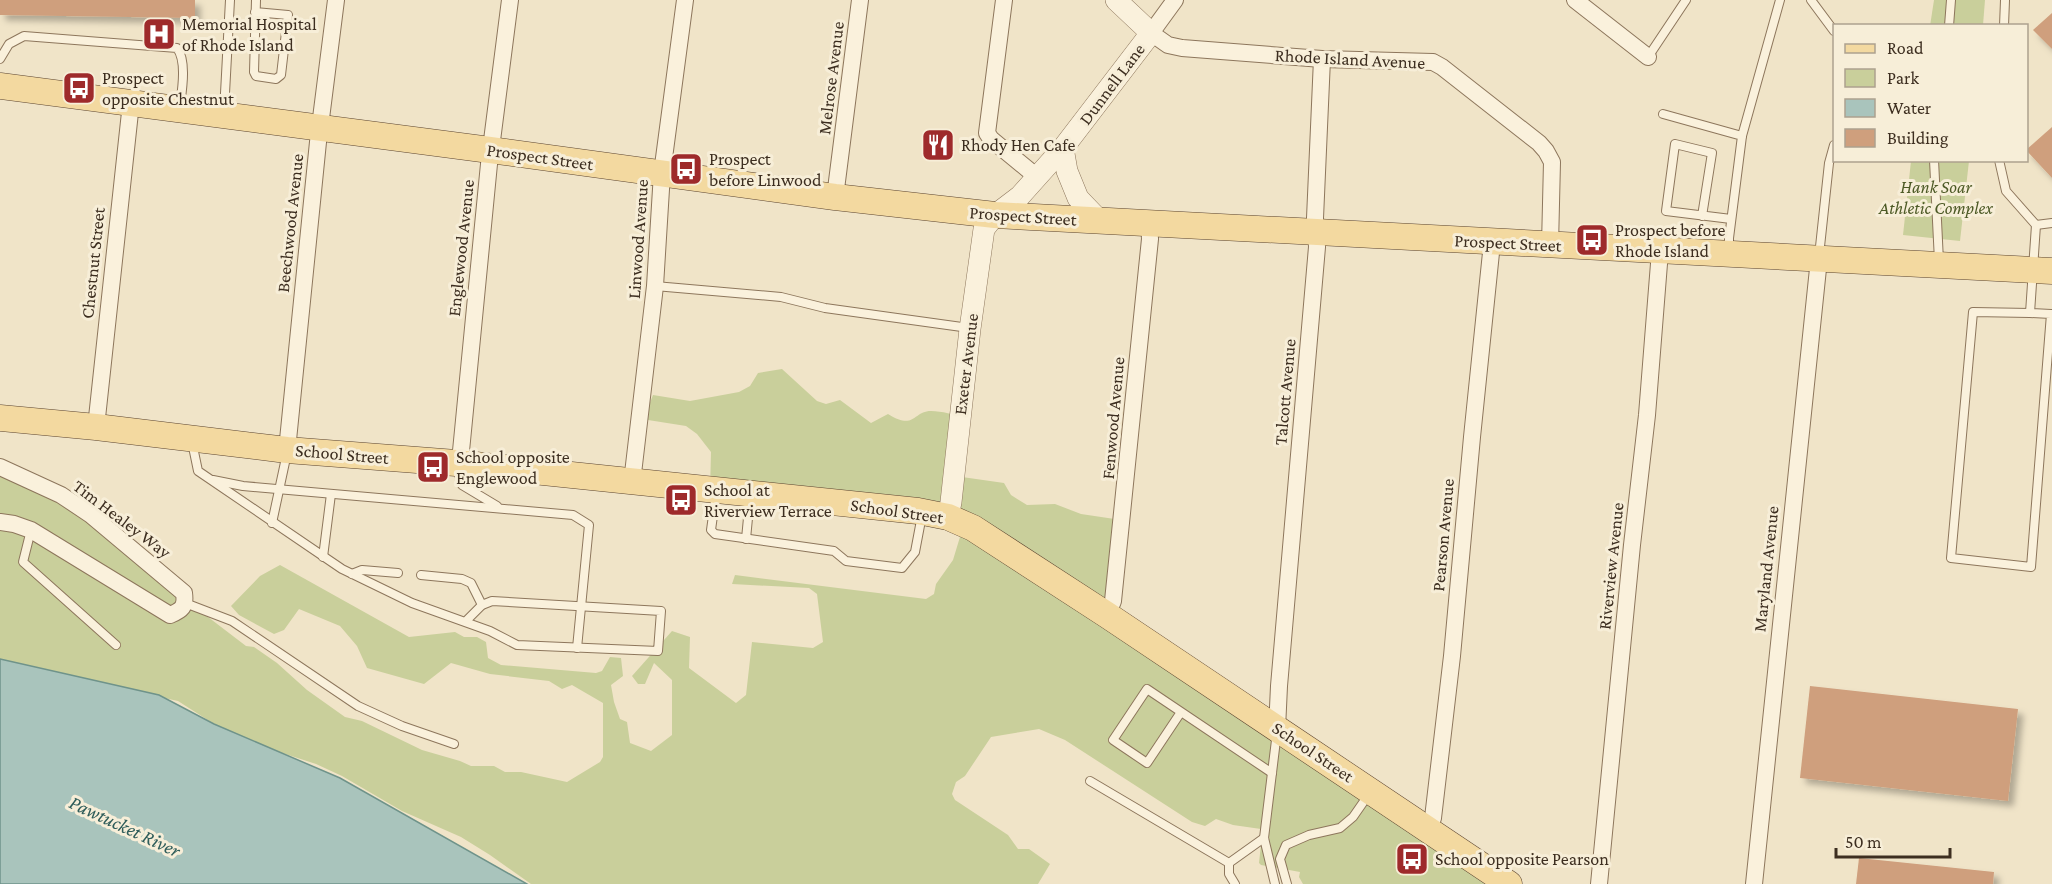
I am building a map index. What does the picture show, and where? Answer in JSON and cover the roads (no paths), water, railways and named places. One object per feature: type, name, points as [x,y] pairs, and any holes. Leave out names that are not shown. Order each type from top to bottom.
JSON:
[{"type":"main road","name":"Prospect Street","points":[[0,86],[835,197],[995,215],[2042,271]]},
{"type":"main road","name":"School Street","points":[[0,418],[287,450],[716,490],[923,512],[948,517],[972,528],[1107,615],[1509,884]]},
{"type":"street","name":"Beechwood Avenue","points":[[287,450],[320,129],[336,0]]},
{"type":"street","name":"Englewood Avenue","points":[[456,464],[461,451],[490,150],[510,0]]},
{"type":"street","name":"Linwood Avenue","points":[[632,482],[655,286],[662,173],[685,0]]},
{"type":"street","name":"Melrose Avenue","points":[[835,197],[860,0]]},
{"type":"street","points":[[1004,0],[987,133],[991,139],[1037,177]]},
{"type":"street","name":"Rhode Island Avenue","points":[[1116,0],[1151,33],[1168,45],[1182,48],[1322,59],[1433,62],[1442,67],[1539,143],[1552,162],[1550,245]]},
{"type":"street","name":"Dunnell Lane","points":[[995,215],[1020,196],[1063,148],[1175,0]]},
{"type":"street","points":[[1575,0],[1648,57]]},
{"type":"street","name":"Talcott Avenue","points":[[1277,729],[1317,247],[1322,59]]},
{"type":"street","name":"Chestnut Street","points":[[96,428],[131,103]]},
{"type":"street","points":[[1063,148],[1067,171],[1078,198],[1101,222]]},
{"type":"street","name":"Exeter Avenue","points":[[948,517],[984,229],[995,215]]},
{"type":"street","name":"Fenwood Avenue","points":[[1107,615],[1113,601],[1124,508],[1150,239],[1149,223]]},
{"type":"street","name":"Pearson Avenue","points":[[1429,830],[1433,818],[1452,656],[1492,243]]},
{"type":"street","name":"Riverview Avenue","points":[[1599,884],[1647,415],[1660,252]]},
{"type":"street","name":"Maryland Avenue","points":[[1754,884],[1819,259]]},
{"type":"street","name":"Tim Healey Way","points":[[0,467],[61,495],[91,514],[185,598]]},
{"type":"street","points":[[0,522],[31,530],[170,615],[182,610],[185,598]]},
{"type":"lane","points":[[224,116],[230,0]]},
{"type":"lane","points":[[255,12],[288,15],[281,75],[276,79],[256,76],[254,72],[255,12],[256,0]]},
{"type":"lane","points":[[1648,57],[1686,0]]},
{"type":"lane","points":[[1729,255],[1731,219],[1742,136],[1780,0]]},
{"type":"lane","points":[[1811,0],[1833,30]]},
{"type":"lane","points":[[1948,24],[1951,0]]},
{"type":"lane","points":[[2004,24],[2005,0]]},
{"type":"lane","points":[[0,59],[9,44],[24,36],[177,48],[180,52],[183,77],[180,110]]},
{"type":"lane","points":[[1662,114],[1742,136]]},
{"type":"lane","points":[[1702,216],[1712,153],[1675,144],[1666,211],[1702,216],[1731,219]]},
{"type":"lane","points":[[1819,259],[1829,163],[1833,149]]},
{"type":"lane","points":[[1934,162],[1940,265]]},
{"type":"lane","points":[[1999,162],[2006,191],[2036,225],[2042,271],[2030,314]]},
{"type":"lane","points":[[2036,225],[2052,223]]},
{"type":"lane","points":[[655,286],[781,297],[825,308],[970,328]]},
{"type":"lane","points":[[1973,312],[2030,314],[2051,314],[2031,567],[1951,558],[1973,312]]},
{"type":"lane","points":[[191,439],[198,471],[323,557],[412,603],[490,631],[517,645],[658,651],[661,611],[492,601],[482,605],[465,622]]},
{"type":"lane","points":[[272,523],[287,450]]},
{"type":"lane","points":[[456,464],[462,485],[500,508]]},
{"type":"lane","points":[[208,479],[279,490],[573,515],[589,525],[577,648]]},
{"type":"lane","points":[[716,490],[711,530],[715,534],[834,551],[846,561],[902,568],[915,552],[923,512]]},
{"type":"lane","points":[[323,557],[331,494]]},
{"type":"lane","points":[[746,539],[751,494]]},
{"type":"lane","points":[[31,530],[23,562],[116,645]]},
{"type":"lane","points":[[352,574],[363,570],[398,573]]},
{"type":"lane","points":[[421,575],[462,579],[471,584],[482,605]]},
{"type":"lane","points":[[185,598],[232,621],[358,706],[402,726],[454,744]]},
{"type":"lane","points":[[1181,712],[1147,763],[1113,740],[1147,689],[1272,773]]},
{"type":"lane","points":[[1275,884],[1264,838],[1277,729]]},
{"type":"lane","points":[[1090,781],[1229,863]]},
{"type":"lane","points":[[1287,884],[1280,859],[1286,845],[1309,835],[1340,828],[1353,817],[1371,791]]},
{"type":"lane","points":[[1229,863],[1264,838]]},
{"type":"lane","points":[[1229,863],[1229,874],[1235,884]]},
{"type":"water","name":"Pawtucket River","points":[[0,659],[159,695],[214,724],[340,778],[527,884],[0,884]]},
{"type":"place","name":"Memorial Hospital of Rhode Island","points":[[159,34]]},
{"type":"place","name":"Prospect opposite Chestnut","points":[[79,88]]},
{"type":"place","name":"Rhody Hen Cafe","points":[[938,145]]},
{"type":"place","name":"Prospect before Linwood","points":[[686,169]]},
{"type":"place","name":"Prospect before Rhode Island","points":[[1592,240]]},
{"type":"place","name":"School opposite Englewood","points":[[433,467]]},
{"type":"place","name":"School at Riverview Terrace","points":[[681,500]]},
{"type":"place","name":"School opposite Pearson","points":[[1412,859]]},
{"type":"park label","name":"Hank Soar Athletic Complex","points":[[1936,198]]}]
